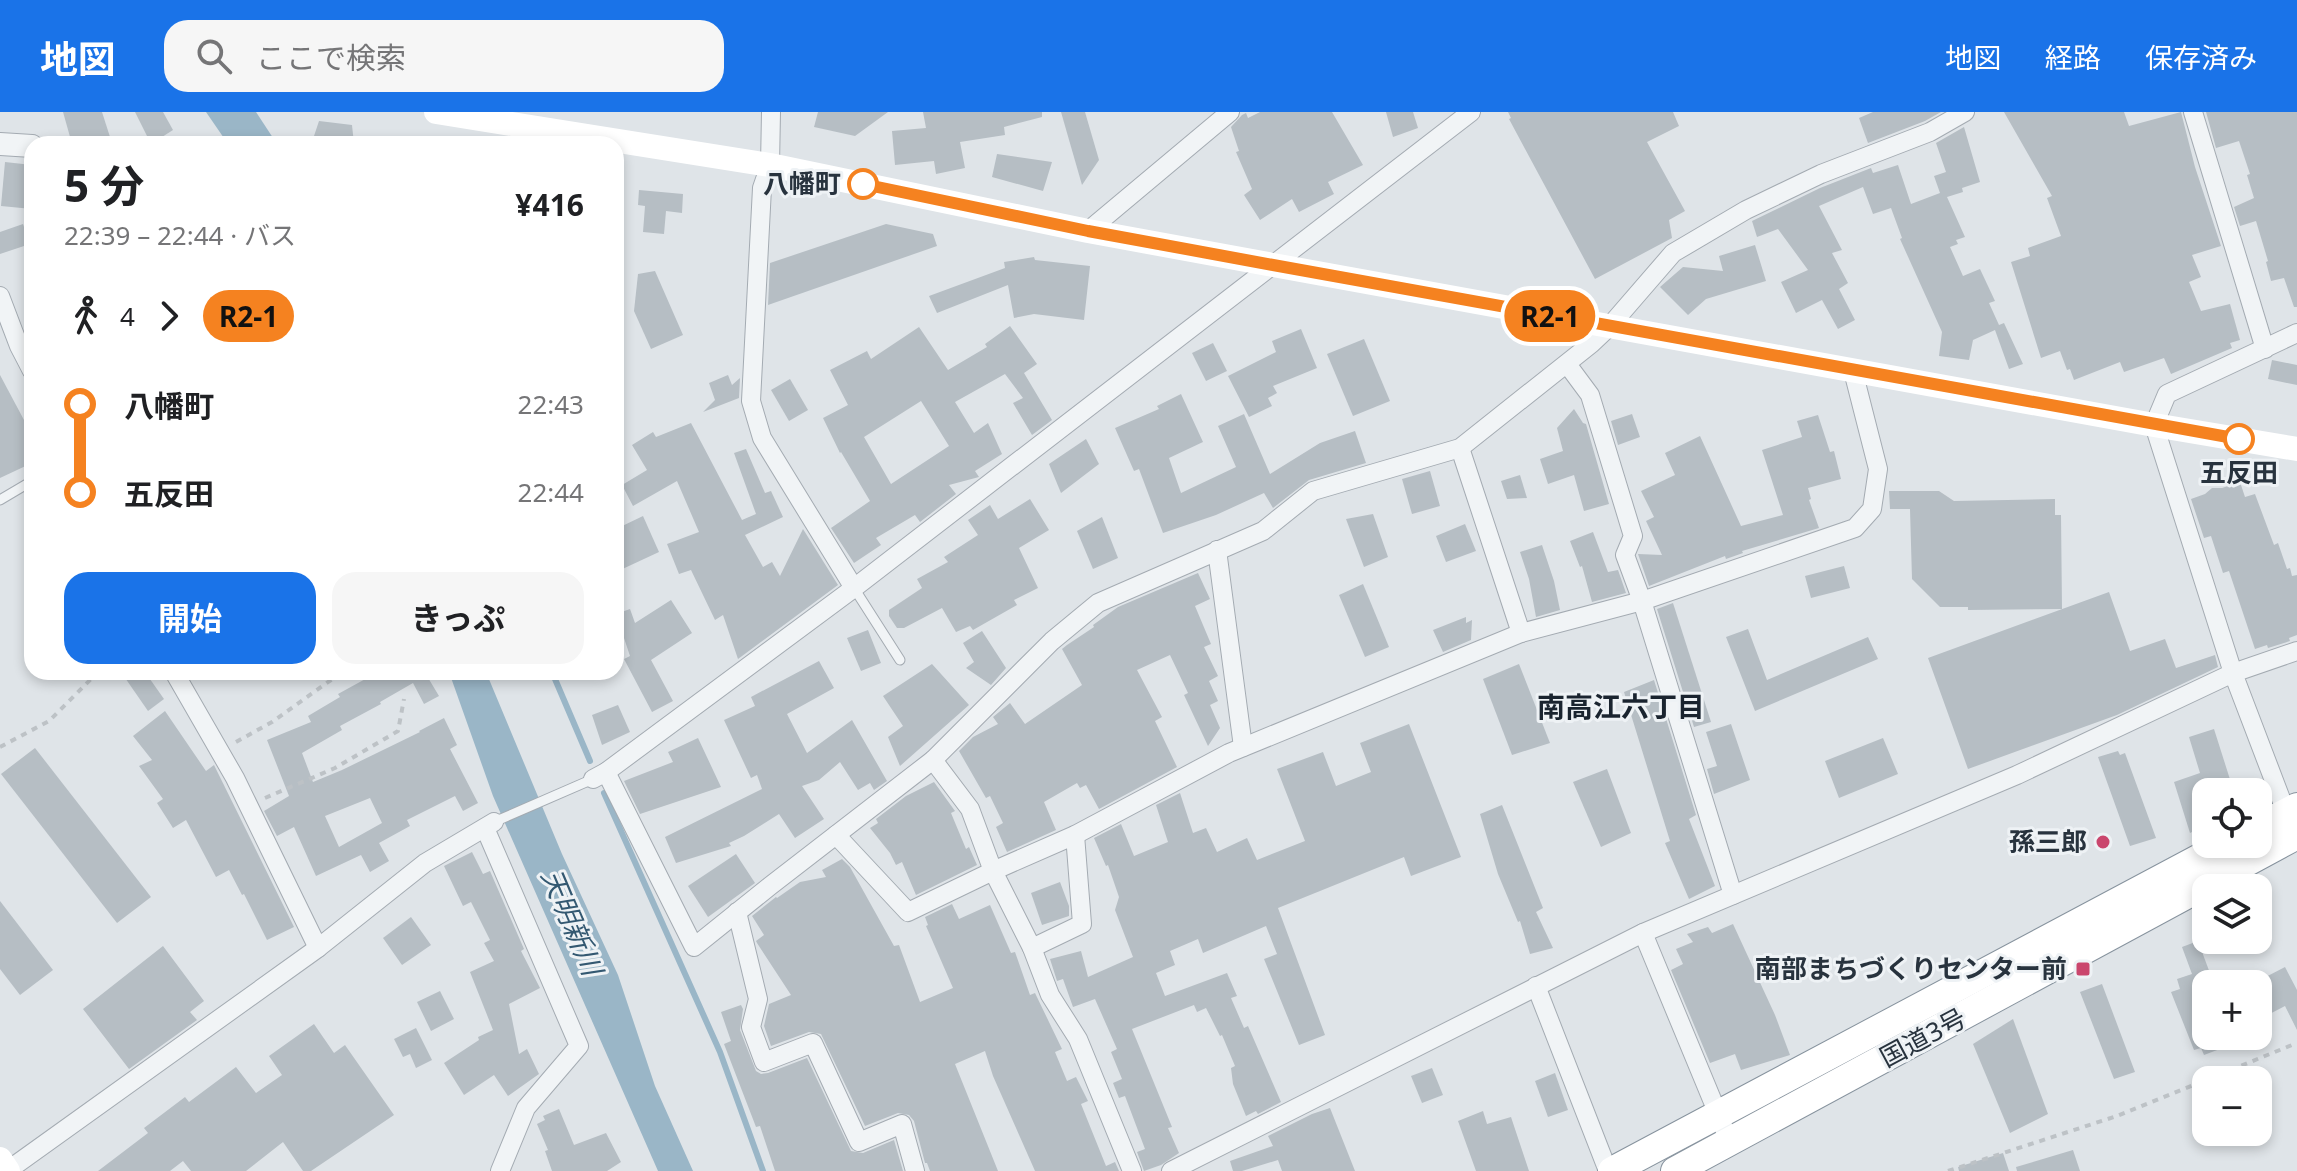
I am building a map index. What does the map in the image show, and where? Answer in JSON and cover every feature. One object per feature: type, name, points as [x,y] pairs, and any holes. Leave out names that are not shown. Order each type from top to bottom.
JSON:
[{"type":"highway","points":[[2272,825],[2294,821]]},
{"type":"highway","name":"国道3号","points":[[1675,1171],[1730,1143],[2294,821]]},
{"type":"highway","name":"国道3号","points":[[1610,1171],[2200,858]]},
{"type":"main road","points":[[436,112],[562,136]]},
{"type":"main road","points":[[624,146],[770,165],[1088,231],[2297,449]]},
{"type":"main road","points":[[0,1159],[8,1171]]},
{"type":"street","points":[[771,112],[770,165],[762,188],[751,401],[762,438],[854,588]]},
{"type":"street","points":[[1088,231],[1230,112]]},
{"type":"street","points":[[1471,112],[854,588],[600,776],[694,947],[933,760],[1052,641],[1098,603],[1263,531],[1313,491],[1460,448],[1609,327],[1673,253],[1746,210],[1821,174],[1930,132],[1965,112]]},
{"type":"street","points":[[2193,112],[2265,349]]},
{"type":"street","points":[[0,144],[24,146]]},
{"type":"street","points":[[0,296],[24,356]]},
{"type":"street","points":[[2294,821],[2233,673],[2154,425],[2167,394],[2297,333]]},
{"type":"street","points":[[1567,364],[1590,395],[1633,536],[1625,555],[1733,895]]},
{"type":"street","points":[[836,835],[908,912],[1075,835],[1243,747],[1521,633],[1642,601],[1855,528],[1872,509],[1878,469],[1853,371]]},
{"type":"street","points":[[1460,448],[1521,633]]},
{"type":"street","points":[[1217,550],[1243,747]]},
{"type":"street","points":[[1171,1171],[1643,933],[2017,775],[2233,673],[2297,651]]},
{"type":"street","points":[[179,680],[248,805],[318,948]]},
{"type":"street","points":[[933,760],[970,809],[993,871],[1032,948],[1050,995],[1078,1039],[1132,1171]]},
{"type":"street","points":[[8,1171],[318,948],[425,863],[489,825],[579,1046],[526,1108],[500,1171]]},
{"type":"street","points":[[1032,948],[1082,924],[1075,835]]},
{"type":"street","points":[[737,912],[758,999],[751,1027],[764,1062],[813,1043],[859,1142],[902,1124],[915,1171]]},
{"type":"street","points":[[1643,933],[1730,1143]]},
{"type":"street","points":[[1536,986],[1610,1171]]},
{"type":"lane","points":[[0,500],[24,486]]},
{"type":"lane","points":[[854,588],[900,660]]},
{"type":"lane","points":[[489,825],[600,776]]},
{"type":"path","points":[[0,747],[49,721],[90,680]]},
{"type":"path","points":[[219,751],[272,722],[331,680]]},
{"type":"path","points":[[248,805],[335,768],[398,731],[404,699]]},
{"type":"path","points":[[1948,1171],[2117,1116],[2297,1043]]},
{"type":"water","points":[[206,112],[256,112],[272,136],[222,136]]},
{"type":"water","name":"天明新川","points":[[452,680],[489,680],[562,854],[618,975],[655,1086],[693,1171],[658,1171],[493,796]]},
{"type":"building","points":[[63,112],[102,112],[110,136],[70,136]]},
{"type":"building","points":[[135,112],[163,112],[173,130],[164,136],[147,136]]},
{"type":"building","points":[[818,112],[888,112],[855,136],[814,127]]},
{"type":"building","points":[[923,112],[1042,112],[1042,117],[1004,127],[1005,135],[960,142],[965,168],[936,174],[934,161],[895,165],[892,131],[926,128]]},
{"type":"building","points":[[1061,112],[1085,112],[1099,160],[1082,185]]},
{"type":"building","points":[[1260,112],[1332,112],[1363,165],[1328,182],[1334,194],[1299,212],[1292,199],[1260,220],[1244,195],[1252,189],[1236,152],[1239,151],[1231,127],[1242,115],[1246,113],[1248,118]]},
{"type":"building","points":[[1386,112],[1413,112],[1418,128],[1393,137]]},
{"type":"building","points":[[1508,112],[1673,112],[1679,126],[1647,142],[1685,211],[1669,220],[1672,238],[1595,279]]},
{"type":"building","points":[[1873,112],[1941,112],[1868,143],[1859,118]]},
{"type":"building","points":[[2004,112],[2124,112],[2129,126],[2181,112],[2221,246],[2192,255],[2201,277],[2189,282],[2201,311],[2230,304],[2240,340],[2230,343],[2232,348],[2171,374],[2164,358],[2124,372],[2120,362],[2074,380],[2060,351],[2041,358],[2011,262],[2030,256],[2028,248],[2061,236],[2047,198],[2052,196]]},
{"type":"building","points":[[2206,112],[2297,112],[2297,307],[2294,307],[2284,278],[2271,281],[2256,221],[2240,226],[2234,207],[2254,198],[2239,141],[2216,148]]},
{"type":"building","points":[[319,121],[352,125],[353,136],[314,136]]},
{"type":"building","points":[[1964,127],[1980,182],[1947,197],[1965,237],[1956,240],[1958,244],[1950,247],[1963,276],[1980,269],[1995,301],[1989,303],[1999,325],[2004,323],[2023,364],[2009,369],[1995,330],[1973,340],[1969,360],[1939,356],[1942,332],[1900,239],[1891,208],[1873,214],[1863,187],[1819,206],[1842,250],[1832,253],[1848,283],[1839,289],[1855,320],[1838,329],[1822,300],[1796,313],[1781,282],[1808,270],[1778,229],[1757,237],[1752,221],[1820,188],[1871,168],[1873,173],[1898,165],[1911,204],[1940,193],[1934,176],[1946,172],[1936,143]]},
{"type":"building","points":[[997,154],[1052,162],[1043,191],[992,177]]},
{"type":"building","points":[[5,162],[24,164],[24,208],[1,206]]},
{"type":"building","points":[[639,190],[683,194],[682,213],[666,211],[664,234],[643,232],[645,206],[638,205]]},
{"type":"building","points":[[23,224],[24,246],[0,254],[0,232]]},
{"type":"building","points":[[886,224],[933,234],[937,246],[768,305],[770,263]]},
{"type":"building","points":[[1755,245],[1766,281],[1706,299],[1688,315],[1660,287],[1683,267],[1723,271],[1719,256]]},
{"type":"building","points":[[1034,257],[1035,260],[1090,266],[1084,320],[1034,314],[1014,318],[1008,285],[937,313],[929,296],[1005,268],[1004,262]]},
{"type":"building","points":[[655,271],[683,335],[651,349],[634,311],[638,274]]},
{"type":"building","points":[[1010,326],[1037,364],[1024,373],[1052,420],[1032,435],[1013,403],[1023,398],[1005,374],[955,402],[974,433],[988,423],[1002,454],[975,471],[979,477],[949,485],[956,494],[920,522],[915,515],[876,538],[881,545],[854,563],[831,528],[870,501],[840,453],[823,418],[848,405],[830,370],[867,351],[871,359],[919,327],[948,370],[987,347],[985,344]],"holes":[[[921,401],[949,446],[891,484],[864,437]]]},
{"type":"building","points":[[1301,329],[1317,368],[1273,386],[1277,393],[1268,398],[1272,406],[1249,417],[1228,376],[1276,352],[1272,341]]},
{"type":"building","points":[[1364,339],[1390,401],[1353,416],[1327,354]]},
{"type":"building","points":[[1213,343],[1227,371],[1206,381],[1192,353]]},
{"type":"building","points":[[2272,360],[2297,365],[2297,385],[2268,379]]},
{"type":"building","points":[[0,375],[24,420],[24,467],[0,478]]},
{"type":"building","points":[[728,375],[732,385],[740,378],[739,398],[703,412],[715,400],[709,383]]},
{"type":"building","points":[[790,379],[808,410],[789,421],[771,390]]},
{"type":"building","points":[[1181,394],[1203,442],[1169,458],[1181,493],[1236,467],[1218,426],[1244,414],[1270,474],[1320,443],[1355,431],[1366,463],[1309,480],[1273,508],[1264,493],[1216,515],[1163,533],[1139,469],[1134,471],[1115,428],[1159,409],[1157,406]]},
{"type":"building","points":[[1574,409],[1586,424],[1609,504],[1584,511],[1574,475],[1548,484],[1540,459],[1563,451],[1557,428]]},
{"type":"building","points":[[1632,414],[1640,437],[1618,445],[1611,421]]},
{"type":"building","points":[[1818,415],[1830,452],[1834,451],[1841,479],[1808,488],[1819,528],[1742,551],[1726,559],[1725,556],[1649,586],[1638,554],[1662,555],[1646,521],[1654,517],[1641,491],[1675,475],[1665,453],[1700,436],[1741,526],[1783,515],[1762,450],[1802,437],[1797,421]]},
{"type":"building","points":[[691,423],[742,520],[756,514],[734,453],[746,449],[765,493],[771,491],[783,517],[745,535],[763,567],[772,562],[780,576],[803,529],[838,585],[738,659],[723,615],[715,620],[691,570],[679,574],[667,544],[699,532],[677,481],[633,506],[624,489],[624,484],[647,470],[632,445],[653,432],[656,437]]},
{"type":"building","points":[[1086,439],[1099,464],[1061,493],[1049,464]]},
{"type":"building","points":[[1430,471],[1440,506],[1412,514],[1402,479]]},
{"type":"building","points":[[1520,475],[1527,498],[1507,499],[1501,481]]},
{"type":"building","points":[[2240,482],[2245,497],[2255,494],[2274,545],[2278,543],[2292,576],[2297,575],[2297,635],[2289,638],[2290,641],[2268,648],[2267,645],[2255,649],[2229,571],[2223,573],[2211,536],[2204,538],[2191,499],[2212,488]]},
{"type":"building","points":[[1889,491],[1939,491],[1954,501],[2055,499],[2055,515],[2061,515],[2062,609],[1968,610],[1968,607],[1940,607],[1912,579],[1910,509],[1890,509]]},
{"type":"building","points":[[1030,499],[1049,530],[1019,548],[1038,588],[1014,600],[1017,605],[973,630],[970,626],[956,632],[942,608],[904,628],[897,628],[889,616],[889,610],[922,588],[917,579],[948,562],[944,557],[978,535],[968,520],[990,505],[998,519]]},
{"type":"building","points":[[1373,514],[1388,557],[1364,567],[1346,519]]},
{"type":"building","points":[[643,516],[659,552],[624,568],[624,525]]},
{"type":"building","points":[[1102,517],[1118,558],[1093,569],[1077,531]]},
{"type":"building","points":[[1465,524],[1476,551],[1446,562],[1436,536]]},
{"type":"building","points":[[1593,532],[1608,572],[1618,570],[1626,593],[1592,602],[1582,566],[1570,541]]},
{"type":"building","points":[[1542,545],[1560,610],[1536,617],[1520,552]]},
{"type":"building","points":[[1844,566],[1850,588],[1811,598],[1805,576]]},
{"type":"building","points":[[1198,573],[1210,599],[1195,606],[1211,644],[1204,647],[1218,676],[1209,681],[1218,701],[1210,705],[1220,728],[1208,746],[1184,695],[1188,693],[1170,655],[1137,670],[1162,717],[1155,721],[1177,767],[1099,809],[1086,785],[1080,788],[1077,783],[1044,802],[1056,830],[1007,852],[996,827],[1003,823],[990,796],[986,798],[959,751],[973,737],[998,724],[993,717],[1010,703],[1025,724],[1082,685],[1062,649],[1093,625],[1118,607]]},
{"type":"building","points":[[1363,584],[1389,647],[1365,657],[1339,595]]},
{"type":"building","points":[[2109,592],[2130,651],[2165,639],[2176,668],[2215,655],[2218,667],[2117,715],[1968,769],[1928,658]]},
{"type":"building","points":[[671,600],[692,633],[651,660],[673,701],[652,712],[624,659],[630,656],[624,638],[624,611],[630,609],[635,623]]},
{"type":"building","points":[[1673,603],[1711,722],[1694,727],[1657,609]]},
{"type":"building","points":[[1466,617],[1466,623],[1472,620],[1471,640],[1443,652],[1433,630]]},
{"type":"building","points":[[1748,629],[1767,680],[1868,637],[1878,659],[1755,711],[1726,637]]},
{"type":"building","points":[[868,630],[881,663],[861,671],[847,638]]},
{"type":"building","points":[[982,631],[1006,668],[991,685],[966,668],[974,662],[963,643]]},
{"type":"building","points":[[819,661],[834,688],[787,714],[807,753],[852,720],[887,781],[874,790],[870,783],[858,790],[840,762],[819,780],[802,786],[824,819],[795,838],[779,814],[729,843],[731,846],[676,863],[665,837],[762,789],[757,775],[751,778],[724,720],[755,706],[751,697]]},
{"type":"building","points":[[932,664],[969,705],[900,766],[888,737],[903,726],[883,696]]},
{"type":"building","points":[[1519,664],[1550,743],[1512,755],[1483,679]]},
{"type":"building","points":[[127,680],[151,680],[164,699],[148,711]]},
{"type":"building","points":[[363,680],[429,680],[439,696],[424,704],[413,683],[340,726],[342,730],[302,753],[313,782],[444,718],[457,745],[450,749],[478,803],[463,811],[455,796],[407,820],[410,826],[379,843],[389,861],[370,872],[361,855],[316,876],[294,827],[277,836],[264,811],[289,796],[267,740],[311,722],[308,716],[340,697],[338,694]],"holes":[[[370,798],[382,823],[339,847],[325,816]]]},
{"type":"building","points":[[1654,680],[1696,815],[1689,819],[1715,886],[1689,899],[1665,843],[1670,841],[1624,692]]},
{"type":"building","points":[[618,705],[630,732],[602,745],[592,715]]},
{"type":"building","points":[[165,711],[206,771],[214,765],[294,927],[267,940],[229,870],[216,877],[186,820],[173,828],[157,803],[163,799],[139,766],[152,760],[133,736]]},
{"type":"building","points":[[1409,724],[1461,857],[1411,876],[1404,857],[1278,908],[1325,1035],[1299,1045],[1264,959],[1277,954],[1266,926],[1203,953],[1198,939],[1170,951],[1175,965],[1156,973],[1165,996],[1227,973],[1237,996],[1231,998],[1244,1028],[1248,1026],[1281,1102],[1258,1114],[1256,1111],[1246,1116],[1233,1084],[1231,1068],[1235,1066],[1206,1008],[1197,1012],[1194,1005],[1132,1029],[1172,1127],[1168,1128],[1179,1153],[1161,1165],[1144,1171],[1137,1152],[1145,1149],[1125,1096],[1119,1098],[1113,1083],[1122,1079],[1111,1052],[1117,1049],[1095,999],[1073,1007],[1063,979],[1057,981],[1050,959],[1081,951],[1088,977],[1133,957],[1115,910],[1119,897],[1094,838],[1121,824],[1134,856],[1168,842],[1156,805],[1180,793],[1193,833],[1206,828],[1217,852],[1247,838],[1257,860],[1305,841],[1277,769],[1323,752],[1336,786],[1371,772],[1360,743]]},
{"type":"building","points":[[1731,724],[1750,780],[1714,794],[1707,769],[1717,766],[1706,732]]},
{"type":"building","points":[[2214,729],[2230,778],[2192,778],[2190,833],[2174,782],[2200,773],[2189,737]]},
{"type":"building","points":[[698,738],[721,787],[640,814],[624,781],[673,762],[668,752]]},
{"type":"building","points":[[1883,738],[1898,774],[1839,798],[1825,761]]},
{"type":"building","points":[[35,748],[151,897],[117,923],[1,774]]},
{"type":"building","points":[[2118,751],[2120,755],[2125,753],[2156,838],[2130,846],[2098,757]]},
{"type":"building","points":[[1607,769],[1631,833],[1601,847],[1573,782]]},
{"type":"building","points":[[934,782],[955,811],[951,813],[966,849],[969,847],[977,865],[916,895],[902,862],[896,865],[870,828],[878,823],[876,819],[906,796]]},
{"type":"building","points":[[1502,805],[1543,908],[1536,912],[1553,948],[1530,954],[1520,921],[1498,874],[1480,814]]},
{"type":"building","points":[[472,852],[483,874],[490,871],[524,949],[521,951],[540,988],[509,1004],[519,1054],[527,1049],[539,1074],[508,1096],[494,1075],[464,1095],[444,1063],[479,1040],[478,1037],[493,1030],[470,972],[494,961],[484,943],[490,940],[471,902],[463,906],[444,866]]},
{"type":"building","points":[[736,854],[755,883],[708,917],[688,886]]},
{"type":"building","points":[[842,859],[850,867],[894,946],[899,945],[920,1002],[953,988],[925,917],[952,904],[959,919],[990,905],[1011,953],[1015,952],[1030,995],[1035,993],[1062,1049],[1055,1052],[1067,1081],[1076,1077],[1088,1101],[1081,1104],[1106,1166],[1115,1162],[1119,1171],[1035,1171],[985,1051],[955,1064],[998,1171],[930,1171],[914,1121],[909,1115],[898,1113],[865,1126],[821,1034],[809,1032],[771,1046],[764,1026],[769,1004],[791,995],[756,941],[764,935],[752,916],[800,882],[826,877],[822,870]]},
{"type":"building","points":[[1060,882],[1069,906],[1069,916],[1042,925],[1031,893]]},
{"type":"building","points":[[0,901],[53,970],[20,995],[0,969]]},
{"type":"building","points":[[411,917],[431,945],[402,965],[383,938]]},
{"type":"building","points":[[1733,924],[1790,1055],[1741,1070],[1735,1054],[1710,1063],[1671,970],[1683,964],[1676,949],[1693,942],[1687,934],[1708,927],[1712,933]]},
{"type":"building","points":[[2192,943],[2192,954],[2203,954],[2209,970],[2192,970],[2192,974],[2182,947]]},
{"type":"building","points":[[163,946],[204,1001],[190,1012],[197,1020],[129,1069],[83,1009]]},
{"type":"building","points":[[2285,967],[2297,990],[2297,1030],[2285,1006],[2272,1013],[2272,974]]},
{"type":"building","points":[[2192,974],[2192,1045],[2171,992],[2180,989],[2177,979]]},
{"type":"building","points":[[2102,984],[2135,1072],[2114,1079],[2080,992]]},
{"type":"building","points":[[440,991],[454,1019],[431,1031],[417,1002]]},
{"type":"building","points":[[741,1005],[740,1030],[756,1071],[768,1073],[807,1058],[851,1151],[863,1153],[894,1140],[903,1171],[775,1171],[760,1126],[756,1127],[724,1044],[731,1041],[721,1012]]},
{"type":"building","points":[[2013,1019],[2048,1114],[2010,1133],[1973,1044]]},
{"type":"building","points":[[314,1024],[334,1053],[345,1045],[394,1115],[311,1171],[303,1171],[283,1142],[246,1171],[191,1171],[183,1161],[170,1171],[98,1171],[148,1133],[144,1128],[185,1097],[189,1102],[236,1067],[256,1093],[282,1075],[269,1056]]},
{"type":"building","points":[[416,1028],[432,1060],[416,1068],[410,1054],[403,1057],[394,1039]]},
{"type":"building","points":[[1432,1068],[1443,1095],[1422,1103],[1411,1076]]},
{"type":"building","points":[[1555,1073],[1568,1110],[1548,1117],[1535,1081]]},
{"type":"building","points":[[1330,1108],[1355,1171],[1282,1171],[1278,1160],[1233,1171],[1230,1161],[1273,1146],[1268,1136]]},
{"type":"building","points":[[559,1109],[574,1145],[606,1133],[621,1162],[607,1171],[552,1171],[545,1151],[548,1150],[537,1124],[545,1120],[543,1116]]},
{"type":"building","points":[[1483,1111],[1487,1124],[1511,1117],[1529,1171],[1476,1171],[1458,1121]]},
{"type":"building","points":[[2073,1150],[2080,1171],[2017,1171],[2016,1167]]},
{"type":"building","points":[[2003,1153],[2009,1171],[1959,1171],[1958,1167]]},
{"type":"waterway","points":[[555,680],[590,761]]},
{"type":"waterway","points":[[604,793],[720,1052],[763,1171]]},
{"type":"bus line","name":"R2-1","points":[[863,184],[1088,231],[2239,439]]},
{"type":"place","name":"八幡町","points":[[863,184]]},
{"type":"place","name":"五反田","points":[[2239,439]]},
{"type":"place","name":"孫三郎","points":[[2103,842]]},
{"type":"place","name":"南部まちづくりセンター前","points":[[2083,969]]},
{"type":"district","name":"南高江六丁目","points":[[1621,707]]}]
